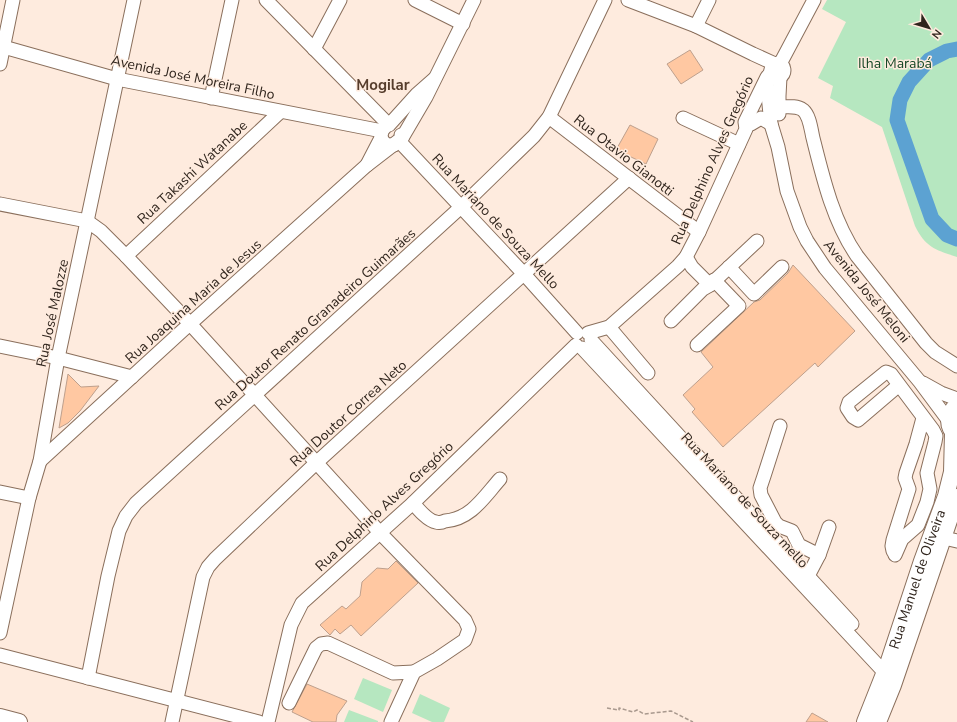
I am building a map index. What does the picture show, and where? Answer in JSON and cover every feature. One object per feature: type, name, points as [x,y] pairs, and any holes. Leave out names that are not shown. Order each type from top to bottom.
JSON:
[{"type":"main road","points":[[953,430],[952,410],[957,405]]},
{"type":"main road","name":"Rua Manuel de Oliveira","points":[[865,722],[887,669],[922,561],[948,490],[952,472],[953,430]]},
{"type":"main road","name":"Rua Manuel de Oliveira","points":[[878,722],[950,540],[957,497]]},
{"type":"main road","points":[[0,716],[19,722]]},
{"type":"street","points":[[0,64],[2,47],[13,0]]},
{"type":"street","name":"Rua José Malozze","points":[[0,633],[29,498],[40,461],[58,358],[134,0]]},
{"type":"street","points":[[211,98],[232,0]]},
{"type":"street","points":[[266,0],[314,49],[384,132],[385,143],[391,145],[398,141],[426,97],[474,0]]},
{"type":"street","points":[[314,49],[340,0]]},
{"type":"street","points":[[415,0],[463,24]]},
{"type":"street","name":"Rua Doutor Renato Granadeiro Guimarães","points":[[88,678],[110,569],[119,531],[126,516],[136,503],[461,207],[534,136],[549,117],[605,0]]},
{"type":"street","points":[[628,0],[696,26],[753,54],[774,69],[767,85],[775,101],[781,130],[778,147]]},
{"type":"street","points":[[696,26],[709,0]]},
{"type":"street","name":"Rua Delphino Alves Gregório","points":[[268,722],[291,625],[302,603],[412,503],[583,340],[609,327],[682,262],[699,232],[748,127],[745,122],[814,0]]},
{"type":"street","name":"Avenida José Moreira Filho","points":[[2,47],[117,79],[384,132]]},
{"type":"street","points":[[367,166],[384,132],[417,94],[434,79]]},
{"type":"street","points":[[775,101],[771,124],[778,147]]},
{"type":"street","points":[[748,127],[761,106],[775,101],[803,110],[808,118],[820,167],[834,209],[850,246],[926,343],[935,352],[957,366]]},
{"type":"street","name":"Rua Takashi Watanabe","points":[[126,256],[280,112]]},
{"type":"street","name":"Rua Otavio Gianotti","points":[[549,117],[699,232]]},
{"type":"street","points":[[683,118],[739,144]]},
{"type":"street","points":[[748,127],[761,118],[771,124]]},
{"type":"street","points":[[384,132],[392,125],[398,128],[398,141]]},
{"type":"street","name":"Rua Joaquina Maria de Jesus","points":[[40,461],[189,324],[367,166],[398,141]]},
{"type":"street","name":"Rua Mariano de Souza Mello","points":[[398,141],[524,274],[568,323]]},
{"type":"street","name":"Avenida José Meloni","points":[[778,147],[787,191],[794,213],[807,241],[825,268],[920,382],[953,430]]},
{"type":"street","name":"Rua Doutor Correa Neto","points":[[172,722],[203,577],[208,567],[316,463],[629,178]]},
{"type":"street","points":[[0,204],[87,220],[106,236],[380,532],[465,620],[469,629],[465,640],[437,659],[414,672],[393,673],[328,643],[321,644],[316,648],[289,703]]},
{"type":"street","points":[[671,321],[709,284],[757,241]]},
{"type":"street","points":[[682,262],[692,267],[709,284],[739,306],[698,345]]},
{"type":"street","points":[[729,267],[754,294],[782,268]]},
{"type":"street","name":"Rua Mariano de Souza mello","points":[[568,323],[887,669]]},
{"type":"street","points":[[609,327],[648,373]]},
{"type":"street","name":"Rua Mariano de Souza mello","points":[[583,340],[746,509],[808,576],[887,669]]},
{"type":"street","points":[[0,346],[58,358],[132,377]]},
{"type":"street","name":"Avenida José Meloni","points":[[920,382],[941,393],[957,399]]},
{"type":"street","points":[[900,385],[936,436],[927,473],[929,495],[921,519],[916,528],[902,539],[895,555],[892,550],[893,540],[910,489],[905,478],[906,473],[923,418]]},
{"type":"street","points":[[780,426],[760,488],[761,495],[775,522],[779,526],[792,532],[799,545],[819,555]]},
{"type":"street","points":[[412,503],[422,513],[436,522],[454,521],[464,517],[476,507],[500,479]]},
{"type":"street","points":[[0,492],[29,498]]},
{"type":"street","points":[[746,509],[763,500]]},
{"type":"street","points":[[808,576],[819,555],[829,527]]},
{"type":"street","points":[[0,655],[259,722]]},
{"type":"street","points":[[391,722],[414,672]]},
{"type":"path","points":[[607,708],[619,710],[619,708],[633,712],[637,710],[644,714],[670,712],[693,722]]},
{"type":"green space","name":"Ilha Marabá","points":[[827,0],[957,0],[957,257],[932,247],[919,233],[915,226],[882,127],[830,98],[833,86],[818,78],[846,22],[822,9]]},
{"type":"green space","points":[[363,678],[392,690],[383,712],[354,699]]},
{"type":"green space","points":[[420,694],[450,708],[444,722],[432,722],[412,713]]},
{"type":"green space","points":[[349,710],[378,721],[378,722],[344,722]]},
{"type":"building","points":[[690,50],[703,70],[681,84],[667,64]]},
{"type":"building","points":[[630,125],[658,139],[646,164],[616,150]]},
{"type":"building","points":[[793,265],[855,331],[818,367],[815,363],[723,447],[692,412],[695,409],[683,395],[713,367],[701,352],[754,302],[760,300],[788,273]]},
{"type":"building","points":[[68,374],[81,387],[99,386],[80,411],[68,423],[59,428]]},
{"type":"building","points":[[396,561],[418,583],[361,636],[351,625],[340,634],[335,629],[330,635],[320,625],[342,606],[346,609],[360,596],[362,582],[377,568],[388,569]]},
{"type":"building","points":[[307,684],[347,701],[337,715],[336,722],[313,722],[292,712]]},
{"type":"building","points":[[812,713],[828,722],[806,722]]},
{"type":"waterway","points":[[957,49],[947,51],[929,60],[909,82],[900,100],[897,120],[932,219],[947,235],[957,239]]},
{"type":"district","name":"Mogilar","points":[[383,85]]}]
